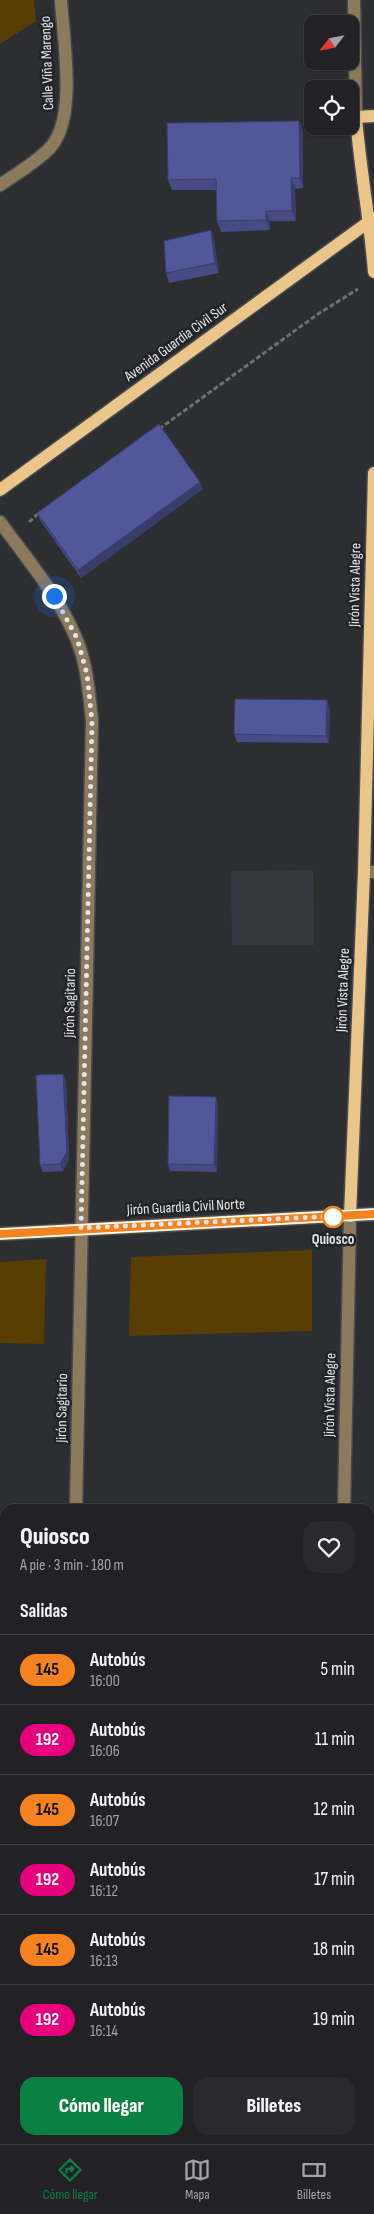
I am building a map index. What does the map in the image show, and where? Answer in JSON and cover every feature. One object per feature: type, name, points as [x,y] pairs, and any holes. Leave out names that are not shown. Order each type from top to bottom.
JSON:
[{"type":"main road","points":[[359,117],[374,116]]},
{"type":"main road","points":[[357,135],[360,169],[372,219],[374,272]]},
{"type":"main road","name":"Avenida Guardia Civil Sur","points":[[0,490],[372,219]]},
{"type":"main road","name":"Jirón Vista Alegre","points":[[350,1216],[369,872],[374,473]]},
{"type":"main road","name":"Jirón Guardia Civil Norte","points":[[0,1234],[81,1228],[374,1214]]},
{"type":"street","name":"Calle Viña Marengo","points":[[0,186],[50,148],[63,127],[67,102],[60,0]]},
{"type":"street","points":[[354,0],[355,80]]},
{"type":"street","name":"Jirón Sagitario","points":[[0,522],[54,596],[77,638],[87,674],[92,721],[76,1504]]},
{"type":"street","name":"Jirón Vista Alegre","points":[[344,1504],[350,1216]]},
{"type":"path","points":[[153,433],[318,314],[364,285]]},
{"type":"path","points":[[15,542],[32,518],[48,506]]},
{"type":"shaded area","points":[[0,0],[34,0],[36,21],[0,44]]},
{"type":"shaded area","points":[[313,870],[314,945],[232,945],[231,871]]},
{"type":"shaded area","points":[[312,1250],[312,1331],[129,1336],[131,1257]]},
{"type":"shaded area","points":[[46,1259],[44,1344],[0,1343],[0,1262]]},
{"type":"building","points":[[299,121],[300,178],[291,178],[292,211],[266,211],[266,220],[217,221],[216,179],[168,180],[167,123]]},
{"type":"building","points":[[211,230],[215,263],[166,273],[164,241]]},
{"type":"building","points":[[159,424],[200,482],[78,570],[37,513]]},
{"type":"building","points":[[235,699],[327,700],[326,736],[234,734]]},
{"type":"building","points":[[63,1074],[67,1152],[60,1164],[40,1165],[36,1075]]},
{"type":"building","points":[[169,1096],[216,1097],[214,1165],[168,1164]]},
{"type":"bus line","name":"145","points":[[0,1234],[81,1228],[374,1214]]},
{"type":"place","name":"Quiosco","points":[[333,1217]]},
{"type":"route","points":[[54,596],[77,638],[87,674],[92,721],[81,1228],[336,1216],[333,1217]]}]
